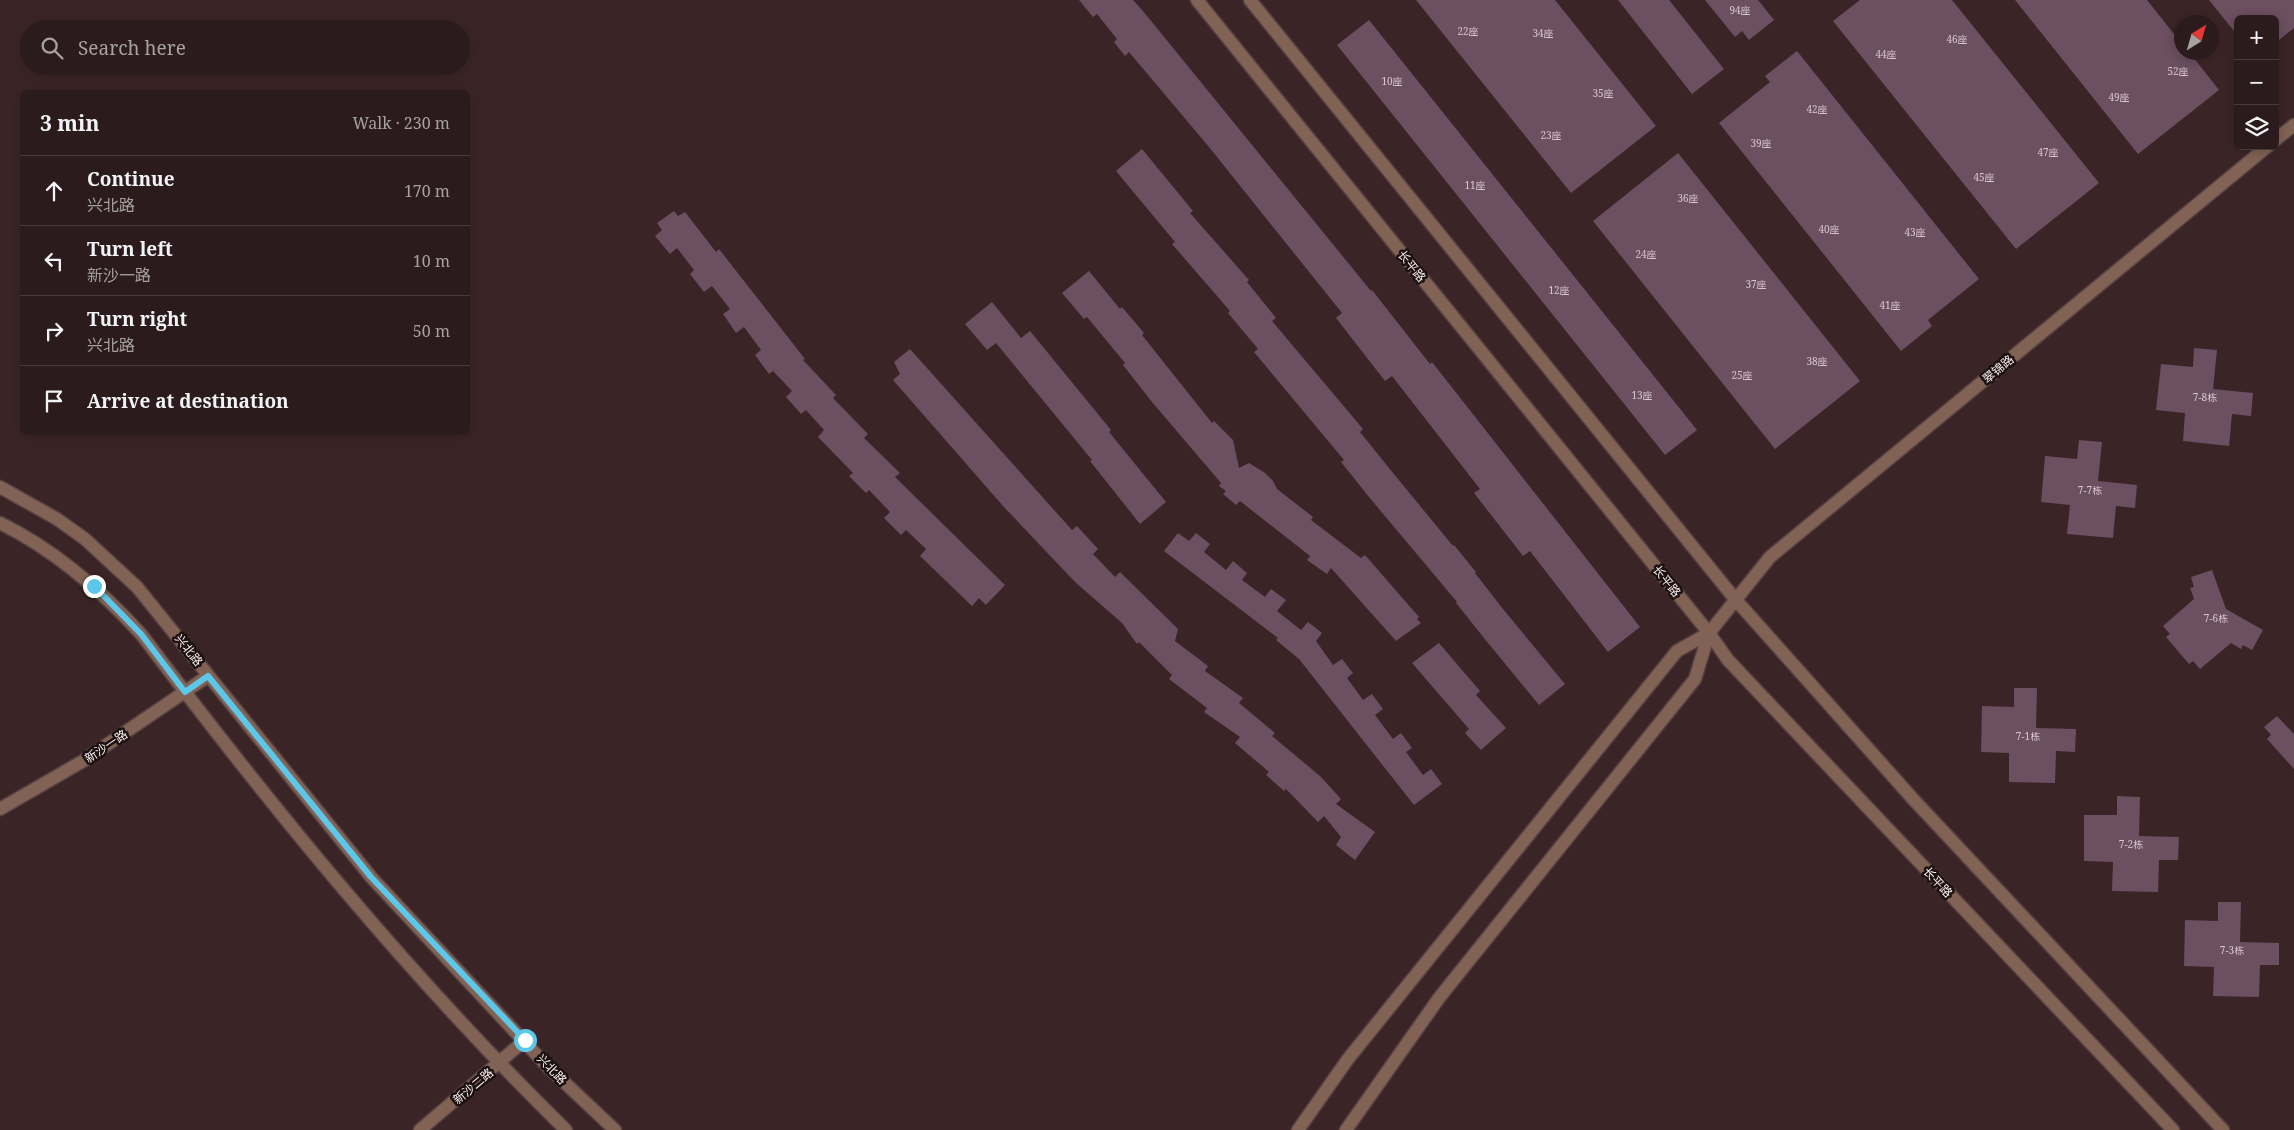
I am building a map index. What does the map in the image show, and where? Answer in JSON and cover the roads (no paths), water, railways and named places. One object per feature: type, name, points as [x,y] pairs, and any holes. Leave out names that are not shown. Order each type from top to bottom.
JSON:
[{"type":"street","name":"长平路","points":[[1197,0],[1709,633],[1728,660],[2173,1130]]},
{"type":"street","points":[[1250,0],[1735,599],[1913,799],[2223,1130]]},
{"type":"street","points":[[2279,137],[2294,125]]},
{"type":"street","name":"翠锦路","points":[[1709,633],[1770,557],[2263,150]]},
{"type":"street","name":"兴北路","points":[[0,487],[57,519],[112,562],[160,613],[208,676],[371,877],[525,1040],[547,1066],[615,1130]]},
{"type":"street","points":[[0,523],[41,546],[94,586],[141,634],[354,904],[499,1064],[566,1130]]},
{"type":"street","points":[[1298,1130],[1348,1059],[1677,651],[1709,633]]},
{"type":"street","points":[[1346,1130],[1439,998],[1695,679],[1709,633]]},
{"type":"street","name":"新沙一路","points":[[0,810],[83,761],[208,676]]},
{"type":"street","name":"新沙二路","points":[[420,1130],[525,1040]]}]
